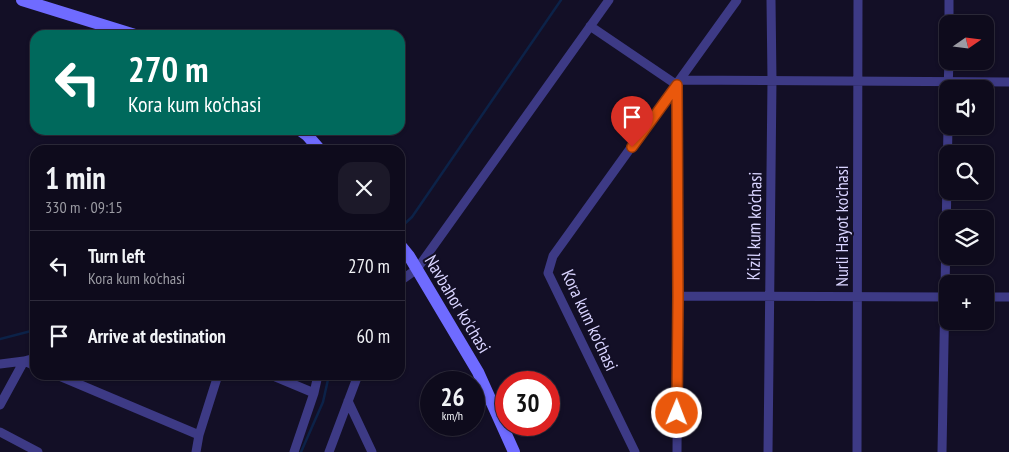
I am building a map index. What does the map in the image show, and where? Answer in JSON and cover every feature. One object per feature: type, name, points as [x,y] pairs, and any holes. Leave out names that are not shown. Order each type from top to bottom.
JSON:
[{"type":"main road","points":[[22,0],[119,30]]},
{"type":"main road","points":[[307,135],[316,145]]},
{"type":"main road","name":"Navbahor ko'chasi","points":[[405,251],[478,372],[514,452]]},
{"type":"street","points":[[405,278],[417,270],[609,0]]},
{"type":"street","name":"Kora kum ko'chasi","points":[[635,452],[548,273],[553,256],[737,0]]},
{"type":"street","name":"Kizil kum ko'chasi","points":[[768,452],[772,80],[771,0]]},
{"type":"street","name":"Nurli Hayot ko'chasi","points":[[857,452],[858,0]]},
{"type":"street","points":[[949,0],[949,15]]},
{"type":"street","points":[[590,26],[678,82],[772,80],[939,85]]},
{"type":"street","points":[[677,452],[678,82]]},
{"type":"street","points":[[994,83],[1009,82]]},
{"type":"street","points":[[946,275],[948,135]]},
{"type":"street","points":[[678,296],[939,297]]},
{"type":"street","points":[[994,297],[1009,297]]},
{"type":"street","points":[[942,452],[945,330]]},
{"type":"street","points":[[0,364],[30,359]]},
{"type":"street","points":[[24,361],[30,364]]},
{"type":"street","points":[[0,405],[24,361]]},
{"type":"street","points":[[69,380],[198,435]]},
{"type":"street","points":[[196,452],[198,435],[216,380]]},
{"type":"street","points":[[283,380],[314,393]]},
{"type":"street","points":[[294,452],[317,380]]},
{"type":"street","points":[[329,452],[356,380]]},
{"type":"street","points":[[348,401],[372,452]]},
{"type":"street","points":[[0,432],[38,452]]},
{"type":"waterway","points":[[405,223],[412,217],[561,0]]},
{"type":"waterway","points":[[0,339],[30,331]]},
{"type":"waterway","points":[[301,452],[323,402],[328,380]]},
{"type":"route","points":[[632,147],[677,85],[677,413]]}]
